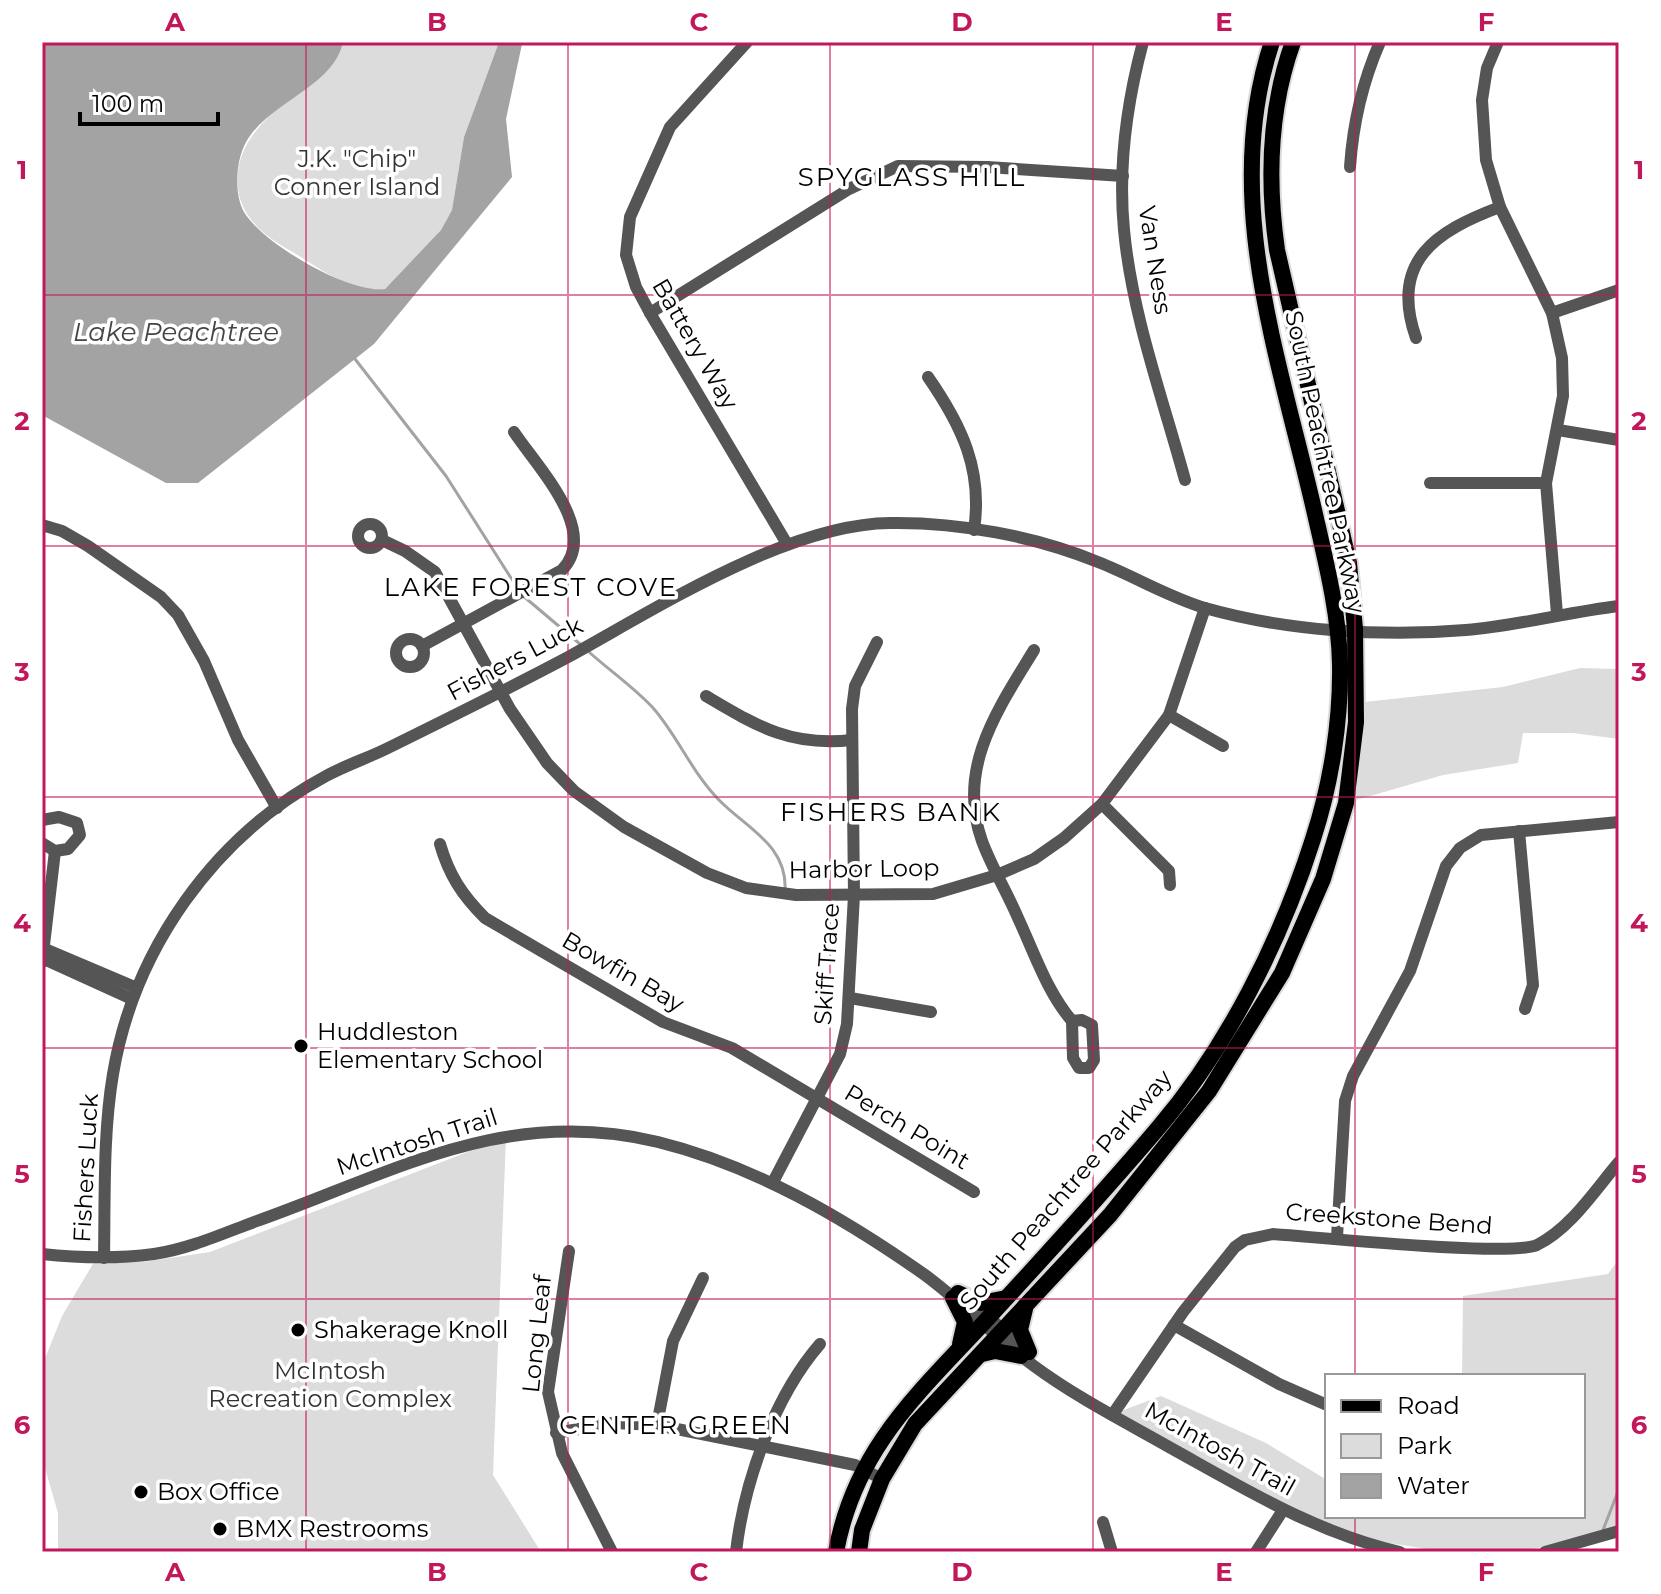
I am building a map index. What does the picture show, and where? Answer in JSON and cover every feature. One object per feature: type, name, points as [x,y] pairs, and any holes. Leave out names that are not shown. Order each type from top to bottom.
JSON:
[{"type":"main road","name":"South Peachtree Parkway","points":[[836,1552],[843,1516],[861,1471],[916,1393],[1162,1124],[1255,981],[1283,923],[1314,836],[1328,781],[1340,662],[1329,573],[1281,374],[1250,206],[1253,125],[1259,83],[1272,42]]},
{"type":"main road","name":"South Peachtree Parkway","points":[[859,1552],[862,1530],[882,1479],[915,1424],[1026,1307],[1185,1125],[1252,1025],[1299,940],[1346,803],[1356,722],[1355,629],[1349,563],[1280,266],[1271,209],[1270,161],[1279,87],[1293,42]]},
{"type":"main road","points":[[956,1295],[981,1303],[1006,1298]]},
{"type":"main road","points":[[956,1295],[965,1322],[958,1349]]},
{"type":"main road","points":[[982,1354],[995,1351],[1025,1354],[1020,1330],[1026,1307]]},
{"type":"street","name":"Battery Way","points":[[747,42],[670,127],[630,217],[626,255],[636,287],[650,313],[787,544]]},
{"type":"street","name":"Van Ness","points":[[1143,42],[1134,77],[1123,176],[1124,231],[1141,319],[1185,480]]},
{"type":"street","points":[[1350,167],[1352,131],[1360,96],[1380,42]]},
{"type":"street","points":[[1498,42],[1485,79],[1482,134],[1500,207],[1552,313],[1562,358],[1563,396],[1546,483],[1557,614]]},
{"type":"street","points":[[650,313],[849,189],[898,166],[987,167],[1123,176]]},
{"type":"street","points":[[1416,338],[1407,288],[1420,256],[1448,229],[1500,207]]},
{"type":"street","points":[[1552,313],[1619,290]]},
{"type":"street","points":[[928,377],[955,420],[972,457],[978,502],[974,530]]},
{"type":"street","points":[[1558,430],[1619,440]]},
{"type":"street","points":[[422,646],[570,562],[576,538],[574,524],[514,432]]},
{"type":"street","points":[[1430,483],[1546,483]]},
{"type":"street","name":"Fishers Luck","points":[[104,1258],[112,1085],[134,993],[157,946],[199,881],[277,808],[329,774],[501,693],[803,537],[889,523],[974,530],[1034,540],[1071,551],[1205,608],[1271,622],[1336,628],[1468,630],[1619,606]]},
{"type":"street","points":[[42,525],[62,531],[88,546],[161,597],[178,615],[204,661],[238,740],[277,808]]},
{"type":"street","name":"Harbor Loop","points":[[382,540],[405,551],[435,572],[501,693],[547,763],[593,807],[707,873],[746,888],[785,894],[933,894],[997,875],[1034,859],[1084,822],[1102,804],[1169,715],[1205,608]]},
{"type":"street","name":"Skiff Trace","points":[[773,1182],[819,1100],[840,1054],[850,998],[855,686],[877,642]]},
{"type":"street","points":[[1034,650],[989,724],[977,761],[974,810],[981,839],[997,875],[1054,995],[1072,1021]]},
{"type":"street","points":[[706,696],[768,732],[822,742],[852,740]]},
{"type":"street","points":[[1169,715],[1223,746]]},
{"type":"street","points":[[1102,804],[1169,871],[1170,885]]},
{"type":"street","points":[[42,820],[69,819],[80,829],[74,846],[55,851],[42,843]]},
{"type":"street","points":[[1337,1237],[1345,1101],[1353,1076],[1410,971],[1446,866],[1460,848],[1481,835],[1619,822]]},
{"type":"street","points":[[1519,831],[1533,985],[1525,1009]]},
{"type":"street","name":"Bowfin Bay","points":[[440,844],[448,870],[465,898],[485,918],[637,1008],[685,1032],[732,1048],[819,1100]]},
{"type":"street","points":[[55,851],[44,957],[134,993]]},
{"type":"street","points":[[850,998],[931,1012]]},
{"type":"street","name":"Perch Point","points":[[819,1100],[974,1192]]},
{"type":"street","name":"McIntosh Trail","points":[[42,1254],[104,1258],[156,1253],[238,1228],[483,1140],[546,1130],[596,1131],[660,1143],[773,1182],[956,1295],[1025,1354],[1113,1414],[1283,1510],[1338,1535],[1400,1552]]},
{"type":"street","name":"Creekstone Bend","points":[[1113,1414],[1216,1269],[1245,1240],[1273,1234],[1468,1247],[1534,1246],[1563,1227],[1619,1162]]},
{"type":"street","name":"Long Leaf","points":[[569,1251],[548,1392],[556,1433],[577,1485],[612,1552]]},
{"type":"street","points":[[657,1425],[673,1341],[703,1278]]},
{"type":"street","points":[[1174,1325],[1279,1384],[1325,1404]]},
{"type":"street","points":[[736,1552],[762,1448],[797,1376],[820,1344]]},
{"type":"street","points":[[556,1433],[613,1423],[657,1425],[782,1450],[807,1463],[851,1473],[861,1471],[882,1479]]},
{"type":"street","points":[[1256,1552],[1283,1510]]},
{"type":"street","points":[[1103,1522],[1112,1552]]},
{"type":"street","points":[[1545,1552],[1619,1531]]},
{"type":"green space","name":"J.K. \"Chip\" Conner Island","points":[[343,42],[499,42],[464,137],[452,210],[441,230],[385,289],[347,283],[273,240],[250,218],[238,189],[238,169],[253,134],[325,65]]},
{"type":"green space","points":[[1580,668],[1619,669],[1619,739],[1573,733],[1523,733],[1518,763],[1443,775],[1346,803],[1355,703],[1503,687]]},
{"type":"green space","name":"McIntosh Recreation Complex","points":[[506,1137],[493,1475],[541,1552],[58,1552],[58,1513],[42,1458],[42,1366],[62,1316],[94,1262],[143,1262],[210,1252]]},
{"type":"green space","points":[[1619,1259],[1619,1530],[1520,1552],[1446,1552],[1338,1535],[1113,1414],[1161,1396],[1266,1443],[1325,1479],[1325,1518],[1585,1518],[1585,1374],[1462,1374],[1463,1296],[1608,1274]]},
{"type":"water","name":"Lake Peachtree","points":[[42,42],[343,42],[337,58],[326,72],[254,131],[241,153],[237,188],[244,212],[269,238],[308,264],[350,283],[385,289],[441,230],[452,210],[464,137],[499,42],[527,42],[522,44],[506,119],[512,177],[374,344],[198,483],[166,483],[42,415]]},
{"type":"waterway","points":[[355,359],[446,476],[518,589]]},
{"type":"waterway","points":[[522,595],[580,644]]},
{"type":"waterway","points":[[589,652],[654,709],[710,790],[773,849],[780,861],[785,891]]},
{"type":"waterway","points":[[1603,1530],[1619,1489]]},
{"type":"place","name":"Huddleston Elementary School","points":[[301,1046]]},
{"type":"place","name":"Shakerage Knoll","points":[[298,1330]]},
{"type":"place","name":"Box Office","points":[[141,1492]]},
{"type":"place","name":"BMX Restrooms","points":[[220,1529]]},
{"type":"district","name":"SPYGLASS HILL","points":[[912,177]]},
{"type":"district","name":"LAKE FOREST COVE","points":[[531,587]]},
{"type":"district","name":"FISHERS BANK","points":[[891,812]]},
{"type":"district","name":"CENTER GREEN","points":[[676,1425]]}]
